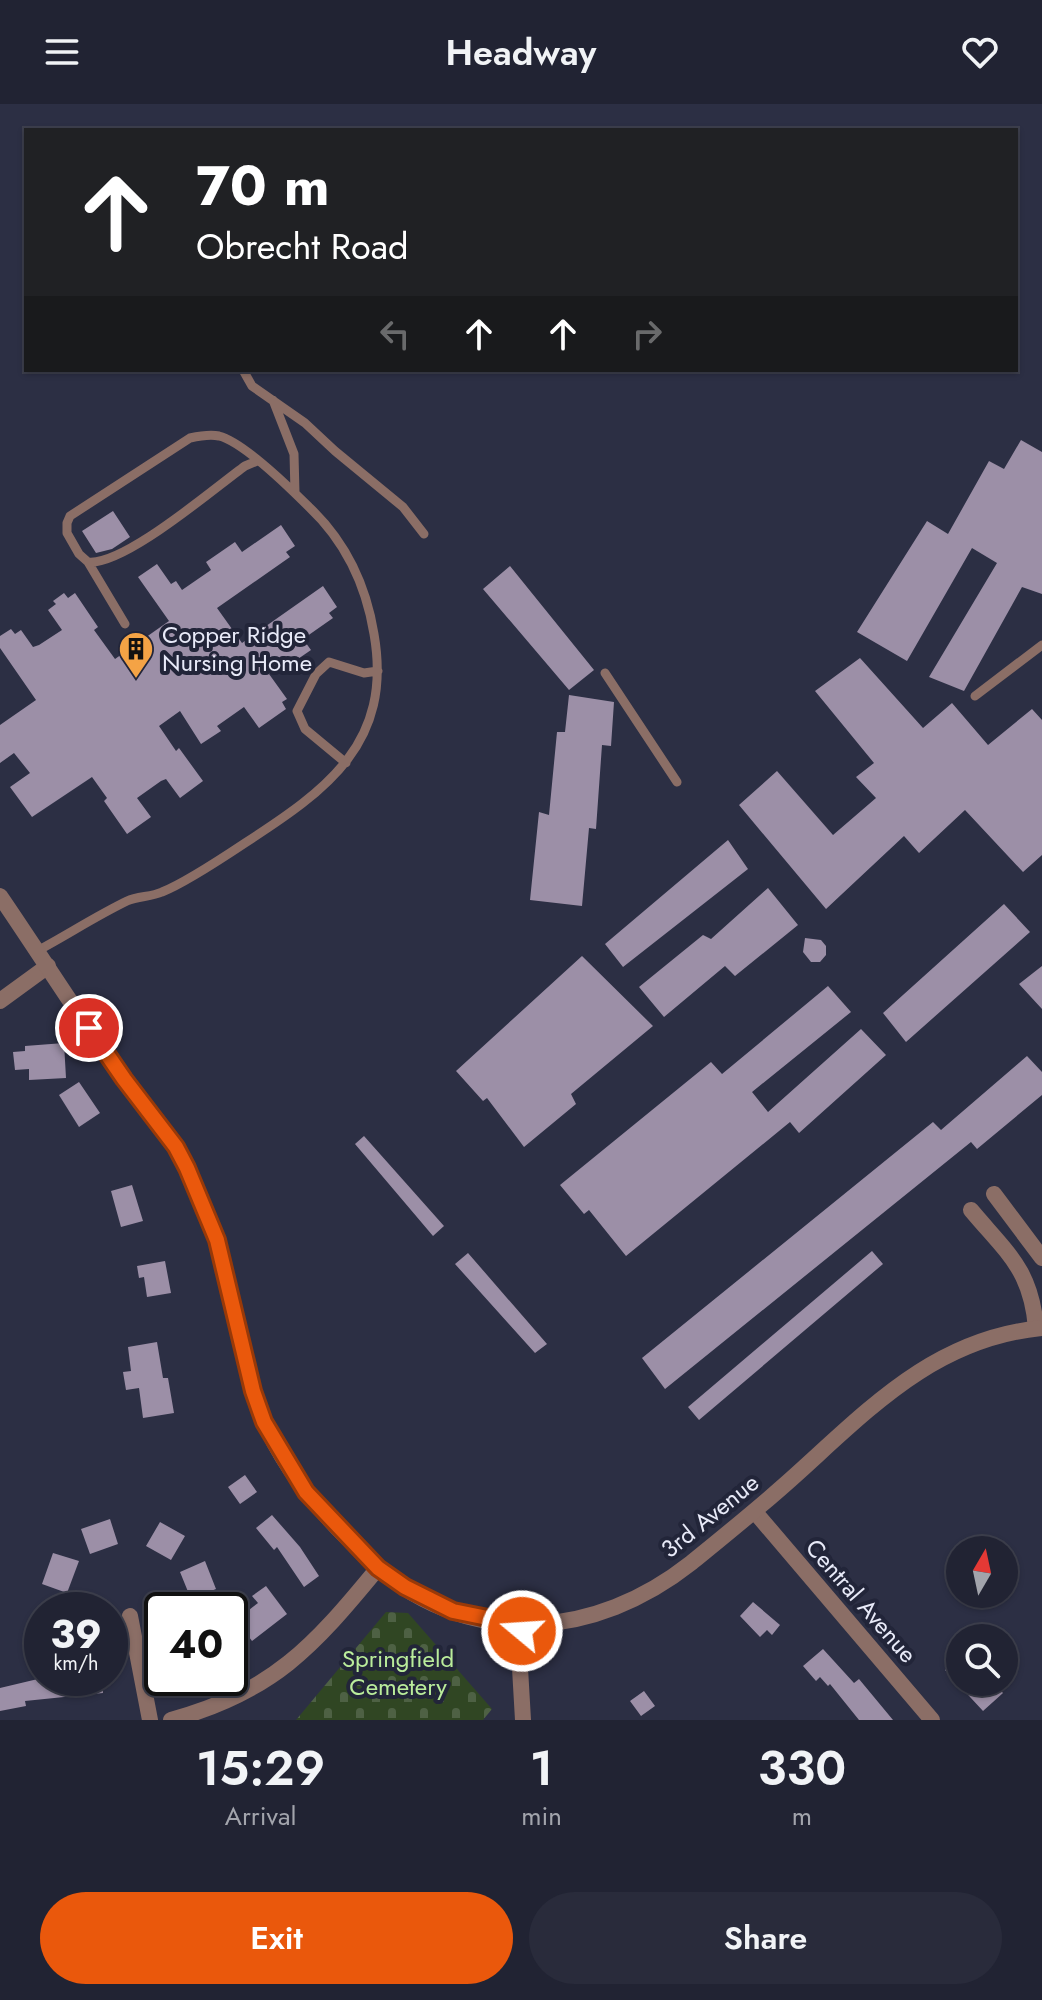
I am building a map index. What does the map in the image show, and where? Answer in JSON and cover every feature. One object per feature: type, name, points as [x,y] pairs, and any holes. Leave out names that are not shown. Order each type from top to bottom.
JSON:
[{"type":"street","name":"3rd Avenue","points":[[0,896],[124,1079],[176,1147],[187,1168],[217,1240],[253,1391],[264,1422],[283,1456],[323,1512],[378,1568],[405,1587],[453,1611],[522,1625],[577,1621],[613,1610],[669,1580],[755,1512],[911,1375],[965,1348],[1039,1328]]},
{"type":"street","points":[[0,1001],[48,966]]},
{"type":"street","points":[[994,1194],[1042,1258]]},
{"type":"street","points":[[971,1210],[1022,1271],[1039,1328]]},
{"type":"street","name":"Central Avenue","points":[[755,1512],[932,1720]]},
{"type":"street","points":[[171,1720],[203,1711],[275,1675],[306,1651],[333,1623],[378,1568]]},
{"type":"street","points":[[130,1616],[150,1720]]},
{"type":"street","points":[[522,1625],[520,1668],[523,1720]]},
{"type":"lane","points":[[244,372],[252,386],[305,423],[403,507],[424,534]]},
{"type":"lane","points":[[273,400],[294,454],[295,493]]},
{"type":"lane","points":[[37,951],[130,899],[162,892],[237,849],[303,804],[346,763],[367,726],[377,687],[378,656],[371,615],[360,580],[342,546],[318,516],[257,461],[220,436],[190,438],[70,516],[67,533],[125,624]]},
{"type":"lane","points":[[88,562],[105,562],[133,548],[245,466],[257,461]]},
{"type":"lane","points":[[975,696],[1042,645]]},
{"type":"lane","points":[[346,763],[305,729],[297,711],[316,674],[329,662],[364,673],[378,671]]},
{"type":"lane","points":[[605,673],[677,782]]},
{"type":"green space","name":"Springfield Cemetery","points":[[386,1612],[408,1613],[492,1709],[483,1720],[296,1720]]},
{"type":"building","points":[[1021,440],[1042,452],[1042,594],[1022,587],[964,691],[929,677],[997,563],[972,548],[907,661],[857,632],[927,521],[948,534],[989,461],[1004,469]]},
{"type":"building","points":[[113,511],[130,537],[112,549],[96,553],[82,531]]},
{"type":"building","name":"Copper Ridge Nursing Home","points":[[281,525],[295,546],[286,552],[290,557],[217,608],[242,643],[323,586],[337,607],[329,613],[333,618],[303,639],[311,650],[295,661],[293,657],[269,674],[287,699],[282,702],[286,709],[259,728],[244,707],[217,726],[221,731],[201,744],[180,711],[159,726],[203,781],[180,798],[166,779],[161,781],[137,798],[151,817],[127,834],[92,777],[32,817],[10,787],[30,773],[14,753],[0,763],[0,725],[36,700],[0,648],[0,636],[11,629],[15,634],[21,630],[33,647],[39,645],[62,630],[48,610],[56,604],[53,601],[64,593],[68,598],[75,593],[98,627],[94,630],[115,659],[169,621],[138,577],[157,564],[171,584],[176,581],[182,590],[211,570],[206,562],[235,542],[242,552]]},
{"type":"building","points":[[510,566],[594,670],[569,690],[483,589]]},
{"type":"building","points":[[860,658],[923,728],[952,703],[988,745],[1032,709],[1042,720],[1042,855],[1023,872],[965,810],[919,853],[904,836],[826,909],[739,805],[777,771],[833,835],[876,798],[856,777],[874,763],[815,691]]},
{"type":"building","points":[[569,695],[614,702],[611,746],[602,745],[596,829],[589,828],[582,906],[530,900],[539,812],[549,815],[557,732],[565,732]]},
{"type":"building","points":[[728,840],[748,869],[623,967],[605,944]]},
{"type":"building","points":[[768,888],[798,925],[735,976],[725,966],[664,1017],[639,987],[703,935],[711,939]]},
{"type":"building","points":[[1004,904],[1030,932],[906,1042],[883,1013]]},
{"type":"building","points":[[805,938],[821,940],[826,946],[826,955],[820,962],[811,962],[803,952]]},
{"type":"building","points":[[582,956],[653,1026],[571,1094],[576,1104],[524,1147],[487,1098],[483,1101],[456,1071]]},
{"type":"building","points":[[1042,966],[1042,1009],[1019,984]]},
{"type":"building","points":[[828,986],[851,1012],[752,1092],[768,1112],[861,1029],[886,1055],[799,1133],[790,1122],[626,1256],[589,1210],[584,1214],[560,1185],[711,1062],[722,1074]]},
{"type":"building","points":[[64,1043],[66,1078],[29,1080],[29,1069],[15,1070],[13,1052],[25,1051],[25,1046]]},
{"type":"building","points":[[1027,1056],[1042,1072],[1042,1095],[977,1149],[971,1142],[665,1389],[642,1358],[933,1122],[941,1130]]},
{"type":"building","points":[[79,1082],[100,1113],[79,1127],[59,1095]]},
{"type":"building","points":[[364,1136],[444,1226],[433,1236],[355,1144]]},
{"type":"building","points":[[132,1185],[143,1221],[121,1227],[111,1191]]},
{"type":"building","points":[[872,1251],[883,1264],[699,1420],[688,1407]]},
{"type":"building","points":[[468,1253],[547,1344],[535,1353],[455,1264]]},
{"type":"building","points":[[165,1261],[171,1293],[147,1297],[144,1277],[139,1278],[137,1266]]},
{"type":"building","points":[[157,1342],[163,1378],[168,1378],[174,1413],[143,1418],[139,1388],[126,1390],[123,1372],[131,1371],[128,1347]]},
{"type":"building","points":[[245,1475],[257,1492],[240,1504],[228,1487]]},
{"type":"building","points":[[272,1515],[300,1547],[319,1576],[304,1587],[277,1547],[274,1550],[256,1528]]},
{"type":"building","points":[[110,1519],[118,1544],[90,1554],[81,1529]]},
{"type":"building","points":[[160,1522],[185,1536],[171,1560],[146,1546]]},
{"type":"building","points":[[53,1553],[79,1561],[67,1592],[42,1584]]},
{"type":"building","points":[[205,1561],[216,1589],[188,1592],[180,1572]]},
{"type":"building","points":[[266,1586],[287,1614],[252,1641],[248,1636],[248,1611],[258,1603],[252,1596]]},
{"type":"building","points":[[753,1602],[780,1625],[772,1635],[767,1630],[760,1637],[740,1616]]},
{"type":"building","points":[[823,1649],[854,1683],[859,1679],[893,1720],[859,1720],[830,1684],[828,1686],[820,1677],[816,1681],[803,1666]]},
{"type":"building","points":[[24,1682],[24,1696],[74,1696],[25,1701],[26,1706],[0,1711],[0,1688]]},
{"type":"building","points":[[644,1691],[655,1706],[641,1716],[630,1701]]},
{"type":"building","points":[[969,1696],[1000,1696],[983,1711]]},
{"type":"place","name":"Copper Ridge Nursing Home","points":[[136,680]]},
{"type":"route","points":[[89,1028],[176,1147],[187,1168],[217,1240],[246,1364],[264,1422],[306,1492],[378,1568],[405,1587],[453,1611],[522,1625],[522,1631]]}]
